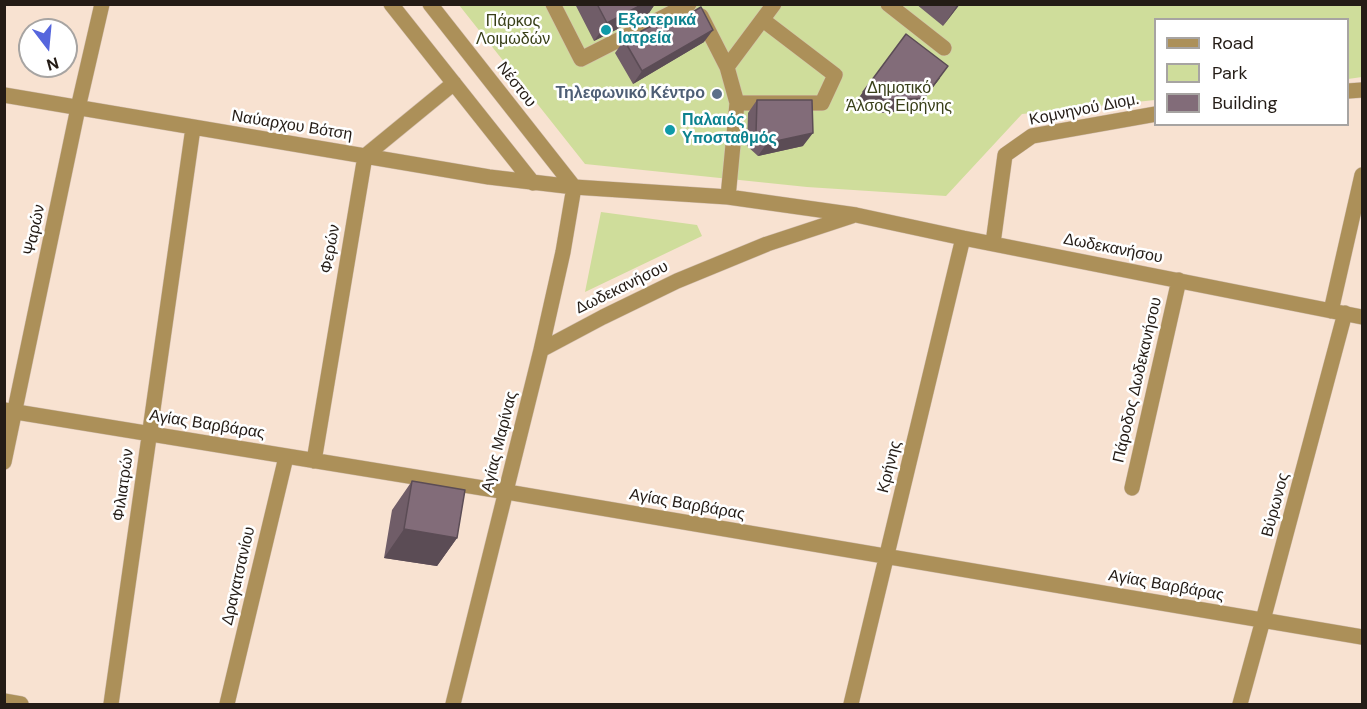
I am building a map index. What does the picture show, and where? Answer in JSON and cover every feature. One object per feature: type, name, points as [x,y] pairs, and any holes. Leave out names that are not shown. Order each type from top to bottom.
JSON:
[{"type":"street","name":"Ψαρών","points":[[4,462],[10,411],[102,4]]},
{"type":"street","points":[[391,4],[533,183]]},
{"type":"street","name":"Νέστου","points":[[430,4],[574,187]]},
{"type":"street","points":[[553,4],[581,59],[690,4]]},
{"type":"street","points":[[695,4],[727,67],[738,103],[728,197]]},
{"type":"street","points":[[727,67],[774,4]]},
{"type":"street","points":[[888,4],[944,48]]},
{"type":"street","points":[[738,103],[822,103],[835,75],[763,20]]},
{"type":"street","points":[[365,156],[454,83]]},
{"type":"street","name":"Ναύαρχου Βότση","points":[[4,95],[489,177],[574,187]]},
{"type":"street","name":"Κομνηνού Διομ.","points":[[993,243],[1005,155],[1032,136],[1154,114]]},
{"type":"street","name":"Φιλιατρών","points":[[111,705],[193,128]]},
{"type":"street","name":"Φερών","points":[[314,461],[365,156]]},
{"type":"street","name":"Βύρωνος","points":[[1240,705],[1263,621],[1338,312],[1362,175]]},
{"type":"street","name":"Δωδεκανήσου","points":[[574,187],[728,197],[856,214],[963,238],[1362,316]]},
{"type":"street","name":"Αγίας Μαρίνας","points":[[453,705],[541,350],[563,252],[574,187]]},
{"type":"street","name":"Δωδεκανήσου","points":[[541,350],[603,316],[677,281],[767,244],[856,214]]},
{"type":"street","name":"Κρήνης","points":[[851,705],[963,238]]},
{"type":"street","name":"Πάροδος Δωδεκανήσου","points":[[1132,488],[1179,280]]},
{"type":"street","name":"Αγίας Βαρβάρας","points":[[10,411],[507,492],[1362,637]]},
{"type":"street","name":"Δραγατσανίου","points":[[227,705],[286,457]]},
{"type":"street","points":[[4,701],[21,705]]},
{"type":"green space","name":"Δημοτικό Άλσος Ειρήνης","points":[[459,5],[1362,5],[1362,77],[1349,79],[1349,18],[1154,18],[1154,100],[1022,114],[946,196],[807,187],[585,164]]},
{"type":"green space","points":[[601,212],[697,225],[702,236],[585,292]]},
{"type":"building","points":[[597,4],[643,4],[607,23]]},
{"type":"building","points":[[701,7],[713,30],[642,71],[624,40],[667,18],[671,25]]},
{"type":"building","points":[[906,34],[948,66],[924,98],[889,100],[891,90],[863,92]]},
{"type":"building","points":[[757,100],[812,100],[813,133],[767,143],[756,133]]},
{"type":"building","points":[[412,481],[465,490],[457,538],[404,529]]},
{"type":"place","name":"Εξωτερικά Ιατρεία","points":[[606,30]]},
{"type":"place","name":"Τηλεφωνικό Κέντρο","points":[[717,94]]},
{"type":"place","name":"Παλαιός Υποσταθμός","points":[[670,130]]},
{"type":"park label","name":"Πάρκος Λοιμωδών","points":[[513,31]]}]
